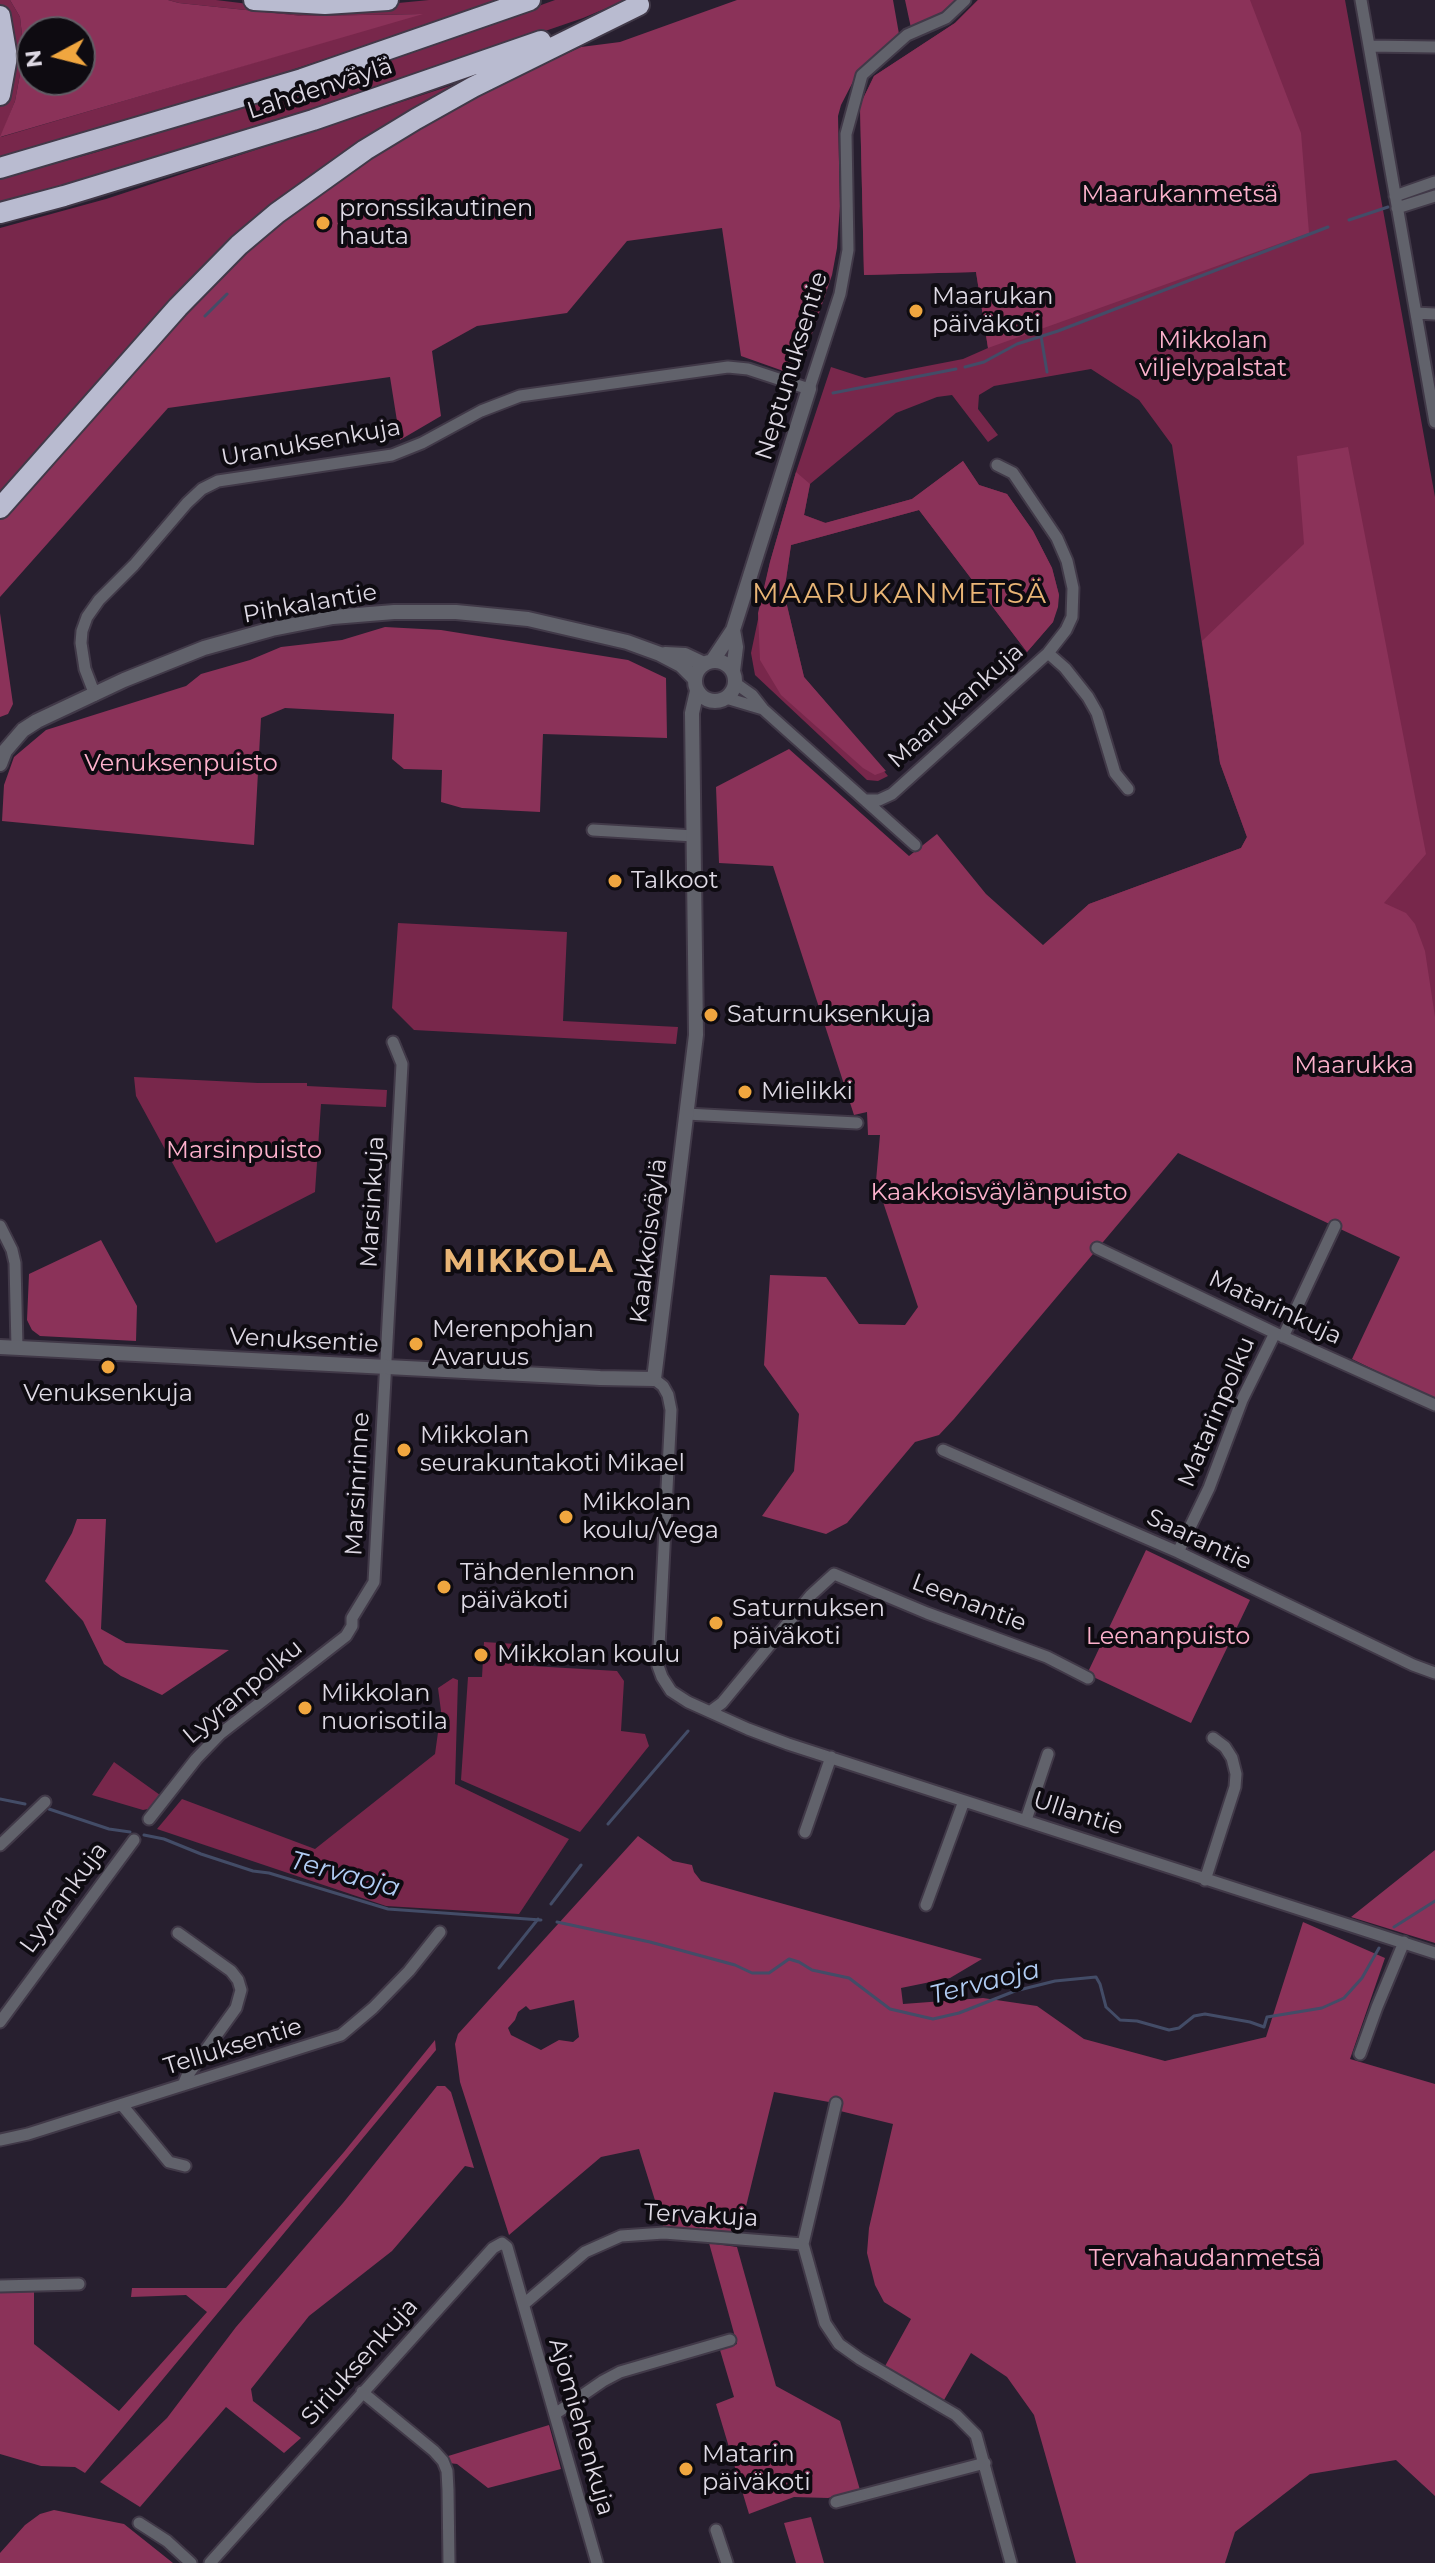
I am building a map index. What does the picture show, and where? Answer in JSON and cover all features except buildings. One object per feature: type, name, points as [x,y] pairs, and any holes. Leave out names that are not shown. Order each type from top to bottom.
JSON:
[{"type":"highway","points":[[254,0],[325,4],[388,0]]},
{"type":"highway","name":"Lahdenväylä","points":[[0,168],[302,79],[530,0]]},
{"type":"highway","points":[[0,508],[178,307],[239,245],[277,213],[365,150],[416,119],[473,87],[645,2]]},
{"type":"highway","name":"Lahdenväylä","points":[[0,213],[313,120],[645,2]]},
{"type":"highway","points":[[0,16],[7,57],[0,95]]},
{"type":"street","name":"Neptunuksentie","points":[[708,662],[733,630],[840,294],[848,250],[846,134],[862,75],[907,35],[946,18],[965,0]]},
{"type":"street","points":[[1361,0],[1435,422]]},
{"type":"street","points":[[1369,46],[1435,47]]},
{"type":"street","points":[[1396,202],[1435,182]]},
{"type":"street","points":[[1396,202],[1435,196]]},
{"type":"street","points":[[1416,313],[1435,314]]},
{"type":"street","name":"Uranuksenkuja","points":[[95,695],[83,658],[82,631],[87,617],[187,503],[202,489],[218,481],[392,455],[409,450],[493,405],[520,396],[728,367],[748,369],[809,389]]},
{"type":"street","name":"Maarukankuja","points":[[865,800],[879,800],[892,794],[1048,653],[1072,617],[1073,588],[1067,561],[1046,520],[1013,473],[997,465]]},
{"type":"street","name":"Pihkalantie","points":[[0,764],[5,751],[23,730],[95,695],[204,648],[272,629],[333,617],[394,612],[456,612],[528,619],[627,642],[660,654],[681,665],[696,685]]},
{"type":"street","name":"Neptunuksentie","points":[[733,630],[736,647],[734,677]]},
{"type":"street","points":[[1048,653],[1065,668],[1088,697],[1097,713],[1115,773],[1128,789]]},
{"type":"street","name":"Pihkalantie","points":[[660,654],[685,655],[708,662]]},
{"type":"street","points":[[763,709],[705,698],[696,685],[698,670],[708,662],[725,663],[763,709],[915,845]]},
{"type":"street","points":[[720,700],[732,692],[734,677]]},
{"type":"street","name":"Kaakkoisväylä","points":[[654,1379],[696,1035],[692,713],[696,685]]},
{"type":"street","name":"Kaakkoisväylä","points":[[694,742],[703,716],[720,700]]},
{"type":"street","points":[[593,830],[694,836]]},
{"type":"street","name":"Marsinkuja","points":[[387,1367],[402,1064],[393,1042]]},
{"type":"street","points":[[686,1114],[857,1123]]},
{"type":"street","points":[[0,1226],[15,1263],[17,1347]]},
{"type":"street","name":"Matarinpolku","points":[[1178,1552],[1209,1488],[1242,1400],[1335,1226]]},
{"type":"street","name":"Matarinkuja","points":[[1097,1248],[1435,1405]]},
{"type":"street","name":"Venuksentie","points":[[0,1347],[654,1379]]},
{"type":"street","name":"Marsinrinne","points":[[365,1600],[375,1575],[387,1367]]},
{"type":"street","points":[[654,1379],[668,1395],[671,1410],[658,1666],[671,1691],[711,1711]]},
{"type":"street","name":"Saarantie","points":[[943,1450],[1178,1552],[1435,1673]]},
{"type":"street","name":"Leenantie","points":[[711,1711],[722,1703],[811,1595],[834,1574],[927,1613],[1047,1657],[1088,1678]]},
{"type":"street","name":"Lyyranpolku","points":[[149,1819],[220,1734],[346,1636],[352,1626],[352,1618],[365,1600]]},
{"type":"street","name":"Ullantie","points":[[711,1711],[748,1729],[831,1757],[1435,1953]]},
{"type":"street","points":[[1205,1880],[1235,1787],[1236,1774],[1225,1747],[1213,1738]]},
{"type":"street","points":[[1026,1820],[1048,1754]]},
{"type":"street","points":[[805,1832],[831,1757]]},
{"type":"street","points":[[926,1905],[964,1801]]},
{"type":"street","points":[[0,1845],[45,1802]]},
{"type":"street","name":"Lyyrankuja","points":[[0,2022],[134,1840]]},
{"type":"street","name":"Telluksentie","points":[[0,2140],[122,2105],[341,2035],[409,1971],[440,1932]]},
{"type":"street","points":[[178,1933],[231,1971],[241,1990],[236,2008],[183,2085]]},
{"type":"street","points":[[1360,2054],[1404,1942]]},
{"type":"street","points":[[836,2103],[803,2244],[825,2323],[833,2336],[860,2359],[956,2415],[976,2435],[1011,2563]]},
{"type":"street","points":[[122,2105],[169,2162],[185,2166]]},
{"type":"street","name":"Tervakuja","points":[[524,2304],[585,2252],[621,2236],[664,2233],[803,2244]]},
{"type":"street","name":"Siriuksenkuja","points":[[210,2563],[493,2248],[502,2243],[507,2247],[524,2304]]},
{"type":"street","points":[[0,2286],[79,2284]]},
{"type":"street","name":"Ajomiehenkuja","points":[[524,2304],[597,2563]]},
{"type":"street","points":[[555,2414],[620,2372],[730,2340]]},
{"type":"street","points":[[362,2392],[443,2461],[447,2481],[449,2563]]},
{"type":"street","points":[[836,2502],[985,2463]]},
{"type":"street","points":[[139,2523],[167,2541],[191,2563]]},
{"type":"street","points":[[716,2530],[727,2563]]},
{"type":"green space","points":[[0,0],[10,0],[19,16],[16,16],[16,96],[1,137],[419,14],[303,16],[168,0],[216,0],[265,6],[499,0],[212,96],[0,157],[0,107],[8,78],[6,17]]},
{"type":"green space","points":[[10,0],[168,0],[303,16],[423,14],[0,137],[16,96],[96,96],[96,16],[19,16]]},
{"type":"green space","points":[[555,0],[626,0],[583,18],[289,119],[117,172],[0,203],[0,179],[353,73]]},
{"type":"green space","points":[[737,0],[893,0],[899,34],[859,70],[841,105],[838,116],[840,206],[837,248],[832,275],[799,372],[789,373],[741,356],[722,228],[627,241],[567,313],[477,326],[432,351],[441,416],[400,440],[390,377],[168,408],[0,597],[0,519],[134,369],[263,236],[352,169],[480,93],[581,47],[620,42]]},
{"type":"green space","points":[[905,0],[958,0],[942,15],[911,28]]},
{"type":"green space","name":"Maarukanmetsä","points":[[978,0],[1345,0],[1435,497],[1435,1207],[1033,955],[1089,904],[1241,848],[1247,837],[1220,763],[1172,445],[1139,400],[1091,369],[994,386],[979,395],[978,409],[998,435],[988,442],[952,395],[937,397],[896,413],[810,484],[804,515],[826,523],[912,499],[963,461],[979,485],[1007,494],[1033,531],[1052,568],[1059,595],[1053,622],[1027,652],[919,510],[791,545],[784,593],[804,677],[888,776],[878,781],[867,780],[755,675],[751,653],[770,562],[831,367],[865,378],[963,359],[988,348],[976,272],[864,275],[860,105],[874,76],[955,23]]},
{"type":"green space","points":[[978,0],[1250,0],[1301,133],[1309,233],[988,348],[976,272],[864,275],[860,105],[874,76],[955,23]]},
{"type":"green space","points":[[477,77],[304,184],[0,498],[0,228],[106,199]]},
{"type":"green space","points":[[1348,447],[1426,854],[1384,903],[1406,913],[1415,924],[1425,951],[1435,1017],[1435,1400],[1352,1359],[1400,1257],[1178,1153],[954,1419],[939,1435],[915,1442],[847,1523],[826,1534],[762,1516],[794,1471],[799,1414],[764,1365],[770,1275],[826,1277],[859,1324],[905,1325],[918,1307],[876,1181],[880,1135],[868,1135],[867,1112],[854,1115],[773,866],[719,863],[716,787],[789,749],[909,856],[937,834],[986,894],[1043,945],[1089,904],[1241,848],[1247,837],[1220,763],[1202,641],[1304,544],[1297,456]]},
{"type":"green space","points":[[963,461],[979,485],[1007,494],[1033,531],[1052,568],[1059,595],[1058,607],[1053,622],[1027,652],[919,510],[791,545],[784,593],[804,677],[886,771],[875,775],[863,768],[781,695],[760,660],[758,613],[770,562],[796,472],[810,484],[804,515],[825,523],[912,499]]},
{"type":"green space","points":[[0,613],[13,704],[8,714],[0,717]]},
{"type":"green space","name":"Venuksenpuisto","points":[[385,627],[441,630],[628,660],[666,678],[667,738],[543,734],[540,812],[462,808],[441,802],[442,770],[404,769],[392,759],[394,714],[285,708],[261,718],[254,845],[2,821],[4,785],[14,757],[46,730],[186,686],[201,674],[250,660],[281,647],[342,640]]},
{"type":"green space","points":[[398,923],[567,932],[563,1021],[678,1027],[676,1044],[414,1030],[392,1008]]},
{"type":"green space","name":"Marsinpuisto","points":[[134,1077],[307,1083],[307,1086],[387,1090],[386,1107],[321,1104],[315,1192],[216,1243],[136,1096]]},
{"type":"green space","points":[[101,1240],[137,1306],[136,1341],[40,1336],[32,1330],[27,1320],[29,1274]]},
{"type":"green space","points":[[77,1519],[106,1519],[101,1629],[126,1643],[229,1650],[162,1695],[121,1676],[104,1664],[83,1621],[45,1581]]},
{"type":"green space","name":"Leenanpuisto","points":[[1146,1550],[1250,1600],[1191,1723],[1087,1674]]},
{"type":"green space","points":[[484,1642],[532,1645],[532,1666],[617,1671],[624,1681],[621,1731],[645,1734],[649,1746],[580,1832],[461,1780],[468,1677],[482,1677]]},
{"type":"green space","points":[[453,1678],[458,1680],[455,1784],[569,1839],[519,1914],[386,1906],[157,1829],[182,1799],[315,1849],[435,1754],[441,1711],[438,1688]]},
{"type":"green space","points":[[114,1762],[160,1795],[148,1809],[92,1795]]},
{"type":"green space","name":"Tervahaudanmetsä","points":[[638,1836],[673,1861],[692,1865],[701,1881],[982,1959],[950,1978],[901,1988],[903,2004],[983,1998],[1037,2006],[1084,2039],[1165,2061],[1266,2037],[1303,1922],[1385,1958],[1350,2059],[1435,2084],[1435,2496],[1396,2460],[1310,2474],[1235,2532],[1225,2563],[1076,2563],[1034,2415],[1007,2377],[971,2353],[944,2400],[884,2368],[911,2319],[884,2302],[875,2285],[867,2253],[869,2228],[893,2124],[828,2108],[829,2102],[774,2092],[739,2235],[663,2226],[639,2149],[601,2157],[509,2235],[460,2082],[455,2044],[458,2034]],"holes":[[[574,2000],[579,2037],[573,2042],[559,2040],[541,2050],[511,2035],[508,2028],[526,2006],[530,2010]]]},
{"type":"green space","points":[[1435,1850],[1435,1943],[1351,1917]]},
{"type":"green space","points":[[435,2040],[436,2050],[85,2473],[75,2467],[41,2466],[0,2454],[0,2293],[34,2291],[34,2344],[119,2411],[207,2312],[186,2295],[131,2297],[132,2288],[226,2288],[344,2152]]},
{"type":"green space","points":[[437,2086],[445,2086],[451,2092],[474,2168],[465,2166],[392,2251],[309,2316],[251,2389],[253,2401],[301,2438],[284,2453],[226,2407],[140,2507],[100,2482],[167,2418],[236,2327],[343,2203]]},
{"type":"green space","points":[[709,2243],[737,2247],[776,2386],[840,2421],[860,2490],[828,2498],[794,2497],[749,2514],[716,2404],[734,2397],[720,2350],[737,2344]]},
{"type":"green space","points":[[549,2425],[561,2469],[488,2488],[457,2464],[449,2463],[445,2457]]},
{"type":"green space","points":[[54,2510],[124,2524],[173,2563],[0,2563],[0,2553],[25,2525],[40,2514]]},
{"type":"green space","points":[[811,2517],[824,2563],[796,2563],[784,2523]]},
{"type":"waterway","points":[[1407,199],[1435,189]]},
{"type":"waterway","points":[[1349,220],[1388,207]]},
{"type":"waterway","points":[[965,367],[984,362],[1017,344],[1328,227]]},
{"type":"waterway","points":[[205,316],[227,294]]},
{"type":"waterway","points":[[1041,336],[1047,372]]},
{"type":"waterway","points":[[833,393],[956,369]]},
{"type":"waterway","points":[[608,1824],[688,1731]]},
{"type":"waterway","name":"Tervaoja","points":[[0,1799],[25,1804]]},
{"type":"waterway","name":"Tervaoja","points":[[49,1809],[109,1829],[130,1832]]},
{"type":"waterway","name":"Tervaoja","points":[[144,1835],[164,1839],[253,1871],[269,1873],[388,1909],[541,1920]]},
{"type":"waterway","points":[[551,1904],[581,1865]]},
{"type":"waterway","name":"Tervaoja","points":[[1394,1927],[1435,1901]]},
{"type":"waterway","points":[[499,1968],[538,1919]]},
{"type":"waterway","name":"Tervaoja","points":[[557,1922],[650,1942],[735,1965],[752,1973],[769,1973],[789,1959],[812,1970],[849,1978],[890,2009],[933,2019],[959,2013],[1015,1991],[1055,1981],[1096,1977],[1106,2007],[1120,2020],[1137,2021],[1169,2030],[1179,2028],[1194,2016],[1205,2014],[1264,2027],[1267,2017],[1322,2008],[1344,1998],[1362,1978],[1379,1948]]},
{"type":"place","name":"pronssikautinen hauta","points":[[323,223]]},
{"type":"place","name":"Maarukan päiväkoti","points":[[916,311]]},
{"type":"place","name":"Talkoot","points":[[615,881]]},
{"type":"place","name":"Saturnuksenkuja","points":[[711,1015]]},
{"type":"place","name":"Mielikki","points":[[745,1092]]},
{"type":"place","name":"Merenpohjan Avaruus","points":[[416,1344]]},
{"type":"place","name":"Venuksenkuja","points":[[108,1367]]},
{"type":"place","name":"Mikkolan seurakuntakoti Mikael","points":[[404,1450]]},
{"type":"place","name":"Mikkolan koulu/Vega","points":[[566,1517]]},
{"type":"place","name":"Tähdenlennon päiväkoti","points":[[444,1587]]},
{"type":"place","name":"Saturnuksen päiväkoti","points":[[716,1623]]},
{"type":"place","name":"Mikkolan koulu","points":[[481,1655]]},
{"type":"place","name":"Mikkolan nuorisotila","points":[[305,1708]]},
{"type":"place","name":"Matarin päiväkoti","points":[[686,2469]]},
{"type":"district","name":"MAARUKANMETSÄ","points":[[900,595]]},
{"type":"district","name":"MIKKOLA","points":[[529,1263]]},
{"type":"park label","name":"Mikkolan viljelypalstat","points":[[1213,355]]},
{"type":"park label","name":"Maarukka","points":[[1354,1066]]},
{"type":"park label","name":"Kaakkoisväylänpuisto","points":[[999,1193]]}]
